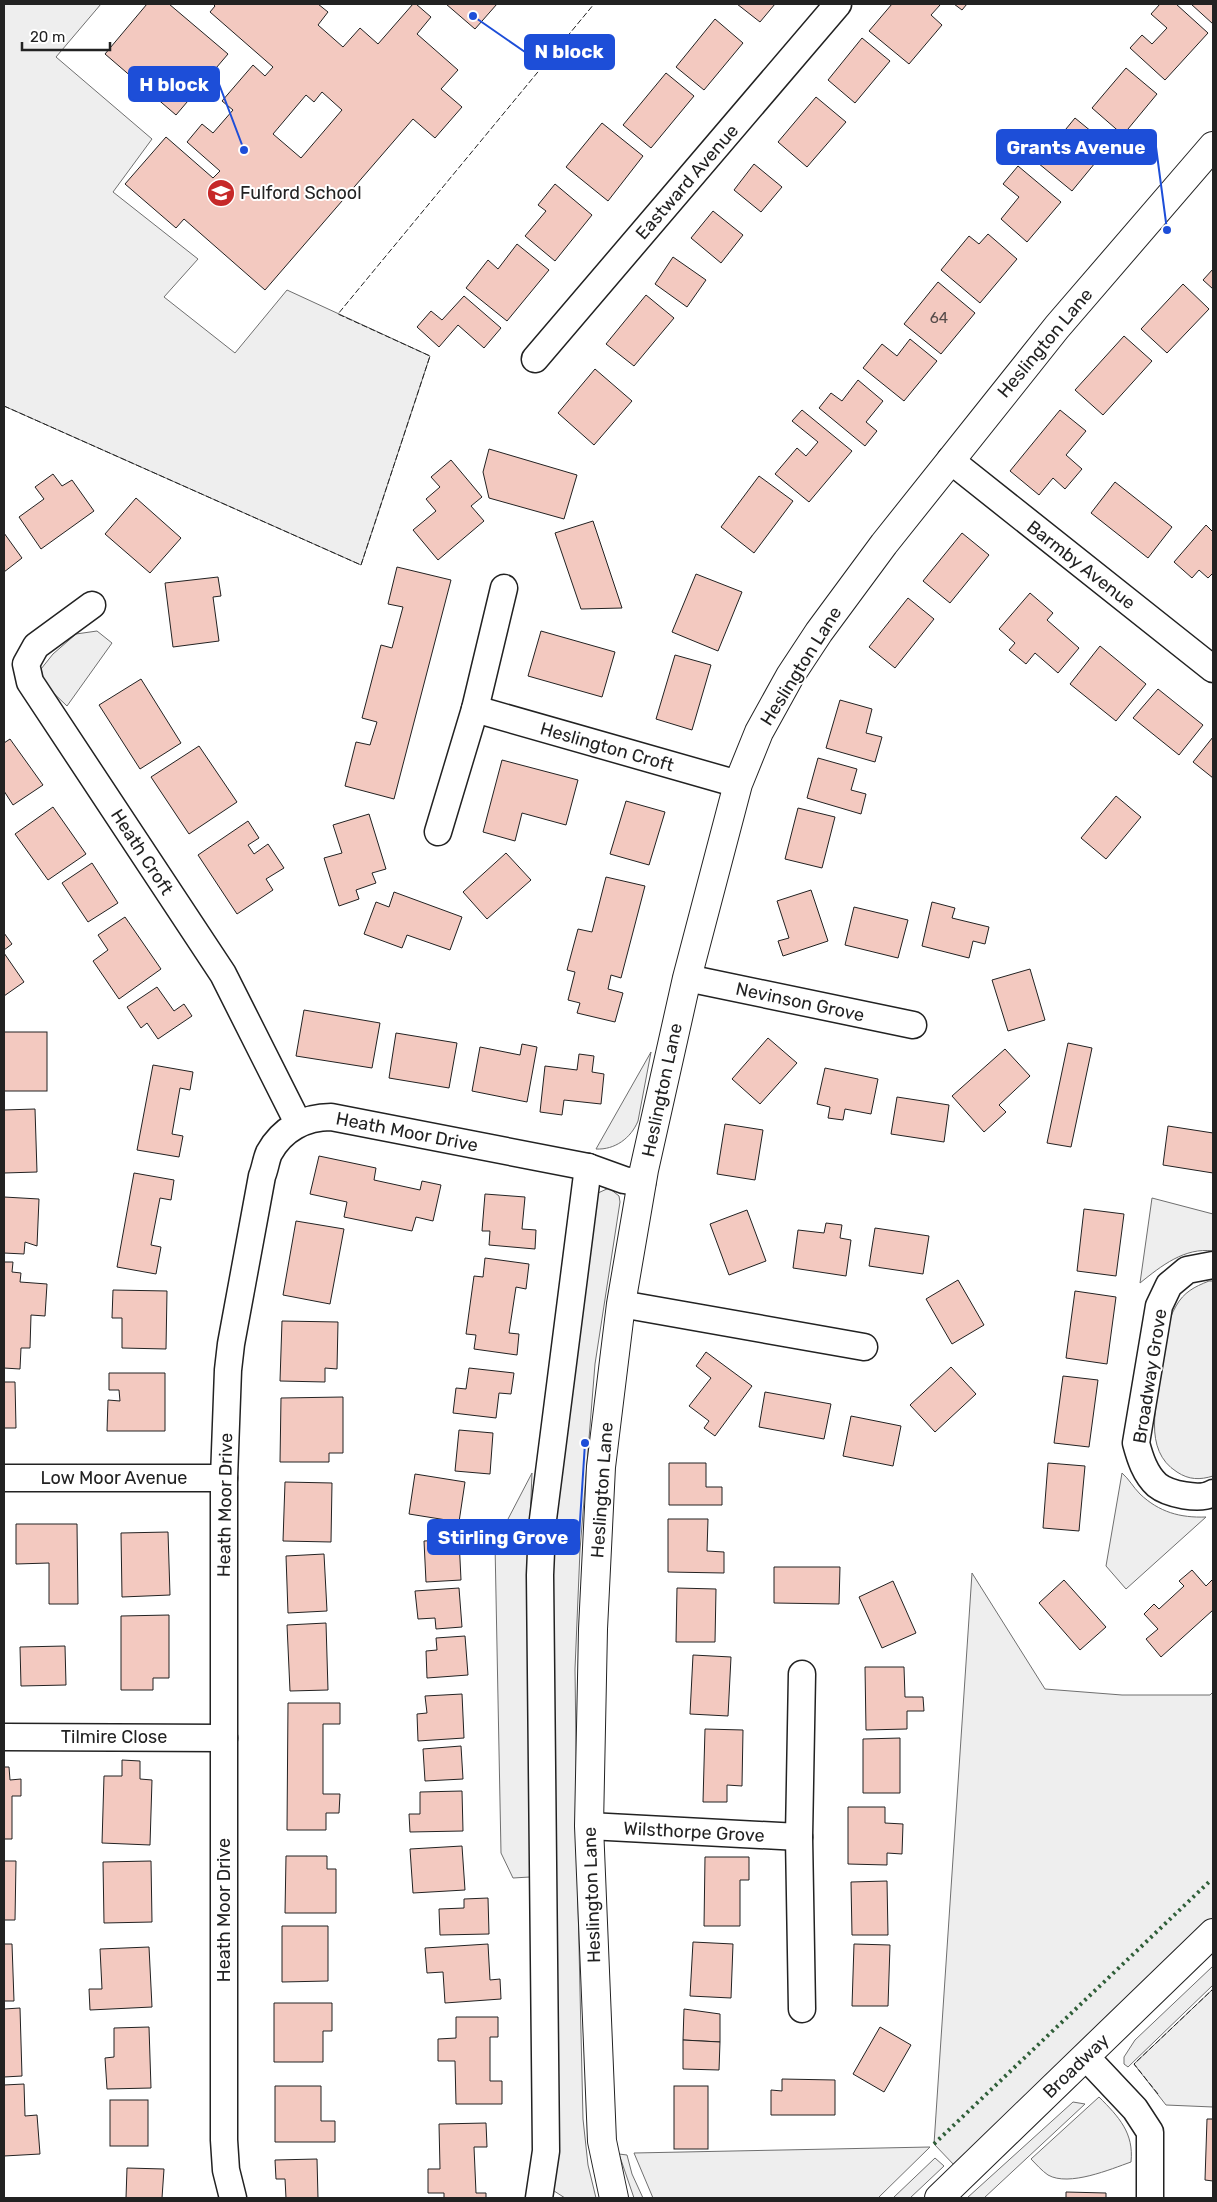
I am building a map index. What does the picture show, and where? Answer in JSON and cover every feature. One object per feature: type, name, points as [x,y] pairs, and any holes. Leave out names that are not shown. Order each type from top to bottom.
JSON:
[{"type":"street","name":"Eastward Avenue","points":[[535,359],[838,4]]},
{"type":"street","name":"Heslington Lane","points":[[614,2198],[602,2141],[589,1826],[592,1629],[601,1468],[621,1304],[643,1176],[687,978],[738,784],[759,732],[790,676],[819,632],[884,544],[1057,327],[1212,149]]},
{"type":"street","name":"Barmby Avenue","points":[[950,460],[1213,669]]},
{"type":"street","points":[[438,832],[475,709],[504,588]]},
{"type":"street","name":"Heath Croft","points":[[92,605],[36,646],[26,664],[30,682],[223,974],[298,1123]]},
{"type":"street","name":"Heslington Croft","points":[[475,709],[738,784]]},
{"type":"street","name":"Nevinson Grove","points":[[687,978],[913,1026]]},
{"type":"street","name":"Heath Moor Drive","points":[[232,2198],[226,2170],[224,2140],[224,1478],[228,1370],[231,1344],[262,1176],[269,1153],[282,1136],[298,1123],[314,1117],[331,1117],[588,1167],[610,1176],[643,1176]]},
{"type":"street","points":[[539,2198],[546,2151],[540,1575],[542,1527],[588,1167]]},
{"type":"street","name":"Broadway Grove","points":[[1213,1265],[1187,1270],[1168,1285],[1159,1306],[1136,1443],[1142,1464],[1158,1485],[1187,1497],[1213,1493]]},
{"type":"street","points":[[621,1304],[864,1347]]},
{"type":"street","name":"Low Moor Avenue","points":[[4,1478],[224,1478]]},
{"type":"street","points":[[802,1674],[799,1837],[802,2009]]},
{"type":"street","name":"Tilmire Close","points":[[4,1737],[224,1738]]},
{"type":"street","name":"Wilsthorpe Grove","points":[[589,1826],[799,1837]]},
{"type":"street","name":"Broadway","points":[[939,2198],[1213,1933]]},
{"type":"street","points":[[1086,2057],[1135,2108],[1150,2132],[1150,2198]]},
{"type":"shaded area","points":[[4,4],[101,4],[56,57],[152,139],[113,192],[198,259],[164,297],[235,353],[287,290],[430,356],[361,565],[4,406]]},
{"type":"shaded area","points":[[97,631],[112,643],[67,706],[45,685],[41,669],[53,654],[76,634]]},
{"type":"shaded area","points":[[651,1052],[638,1121],[635,1127],[622,1142],[603,1149],[596,1149]]},
{"type":"shaded area","points":[[609,1188],[619,1196],[620,1202],[595,1364],[580,1550],[575,1669],[583,2119],[588,2165],[596,2198],[565,2198],[551,2189],[550,1542],[595,1198],[598,1193]]},
{"type":"shaded area","points":[[1152,1198],[1213,1214],[1213,1251],[1193,1252],[1183,1255],[1165,1264],[1140,1283]]},
{"type":"shaded area","points":[[1209,1281],[1213,1281],[1213,1476],[1195,1478],[1186,1477],[1166,1463],[1159,1451],[1156,1439],[1155,1411],[1166,1336],[1172,1313],[1186,1294]]},
{"type":"shaded area","points":[[532,1473],[528,1570],[530,1877],[513,1878],[501,1853],[495,1544]]},
{"type":"shaded area","points":[[1122,1473],[1140,1494],[1162,1509],[1179,1515],[1206,1517],[1126,1589],[1106,1566]]},
{"type":"shaded area","points":[[972,1573],[1045,1689],[1122,1695],[1210,1695],[1213,1692],[1213,1920],[955,2166],[934,2144]]},
{"type":"shaded area","points":[[1213,1966],[1213,1985],[1128,2067],[1124,2064],[1124,2057],[1135,2040]]},
{"type":"shaded area","points":[[1213,1989],[1213,2107],[1166,2105],[1134,2064]]},
{"type":"shaded area","points":[[1099,2097],[1124,2126],[1130,2142],[1131,2162],[1090,2176],[1078,2178],[1057,2178],[1048,2175],[1031,2159]]},
{"type":"shaded area","points":[[1073,2102],[1085,2104],[984,2198],[967,2198]]},
{"type":"shaded area","points":[[930,2147],[878,2198],[653,2198],[634,2153]]},
{"type":"shaded area","points":[[619,2154],[627,2155],[632,2174],[643,2198],[634,2198]]},
{"type":"shaded area","points":[[935,2158],[944,2166],[910,2198],[893,2198]]},
{"type":"building","points":[[147,4],[169,4],[228,54],[176,115],[105,54]]},
{"type":"building","points":[[213,4],[318,4],[328,12],[318,25],[343,47],[360,28],[378,44],[413,4],[416,4],[431,17],[417,34],[458,70],[441,89],[462,107],[435,138],[413,119],[265,290],[184,219],[176,228],[125,184],[166,137],[213,178],[220,171],[187,142],[202,124],[213,133],[233,110],[222,101],[253,65],[265,76],[273,67],[210,12],[215,6]],"holes":[[[322,92],[342,110],[301,158],[273,134],[306,95],[314,102]]]},
{"type":"building","points":[[446,4],[497,4],[475,29]]},
{"type":"building","points":[[737,4],[775,4],[760,22]]},
{"type":"building","points":[[892,4],[940,5],[931,15],[942,25],[909,64],[869,31]]},
{"type":"building","points":[[954,4],[967,4],[962,10]]},
{"type":"building","points":[[1160,4],[1176,4],[1208,33],[1165,80],[1130,48],[1142,35],[1152,44],[1167,28],[1151,14]]},
{"type":"building","points":[[1191,4],[1213,4],[1213,24]]},
{"type":"building","points":[[715,19],[743,43],[704,90],[676,67]]},
{"type":"building","points":[[862,38],[890,61],[855,103],[828,80]]},
{"type":"building","points":[[1126,68],[1157,94],[1123,135],[1092,108]]},
{"type":"building","points":[[666,73],[694,96],[651,148],[623,125]]},
{"type":"building","points":[[816,97],[846,122],[807,167],[778,142]]},
{"type":"building","points":[[1075,118],[1109,146],[1072,191],[1038,163]]},
{"type":"building","points":[[602,123],[643,156],[608,201],[566,167]]},
{"type":"building","points":[[754,164],[782,187],[761,212],[734,190]]},
{"type":"building","points":[[1018,166],[1061,202],[1027,242],[1001,219],[1019,197],[1003,184]]},
{"type":"building","points":[[555,184],[592,215],[555,261],[525,236],[546,211],[538,205]]},
{"type":"building","points":[[713,211],[743,235],[721,263],[691,238]]},
{"type":"building","points":[[988,234],[1017,259],[980,303],[941,270],[969,236],[979,244]]},
{"type":"building","points":[[517,244],[549,270],[507,321],[466,288],[488,260],[498,269]]},
{"type":"building","points":[[673,257],[706,280],[687,307],[655,284]]},
{"type":"building","points":[[1213,269],[1213,289],[1203,280]]},
{"type":"building","points":[[938,282],[975,313],[941,354],[904,324]]},
{"type":"building","points":[[1183,284],[1209,309],[1167,353],[1141,329]]},
{"type":"building","points":[[646,295],[674,318],[634,366],[606,344]]},
{"type":"building","points":[[464,296],[501,328],[484,348],[458,325],[439,347],[417,327],[431,311],[442,320]]},
{"type":"building","points":[[1124,336],[1152,361],[1103,415],[1075,390]]},
{"type":"building","points":[[910,339],[937,361],[904,401],[863,368],[882,344],[897,356]]},
{"type":"building","points":[[595,369],[632,401],[594,445],[558,413]]},
{"type":"building","points":[[858,380],[883,401],[866,422],[877,431],[865,446],[819,408],[831,393],[842,401]]},
{"type":"building","points":[[802,410],[852,451],[809,502],[775,474],[797,448],[806,456],[818,442],[792,421]]},
{"type":"building","points":[[1060,410],[1086,431],[1066,455],[1082,469],[1065,489],[1053,478],[1039,495],[1010,471]]},
{"type":"building","points":[[489,449],[577,475],[564,519],[489,498],[483,472]]},
{"type":"building","points":[[451,460],[482,497],[471,506],[484,521],[438,560],[413,530],[436,511],[426,499],[440,487],[431,477]]},
{"type":"building","points":[[53,474],[62,486],[72,480],[94,511],[41,549],[19,517],[44,499],[35,487]]},
{"type":"building","points":[[759,476],[793,501],[754,553],[721,527]]},
{"type":"building","points":[[1115,482],[1172,527],[1148,558],[1091,513]]},
{"type":"building","points":[[136,498],[181,538],[150,573],[105,534]]},
{"type":"building","points":[[593,521],[622,608],[581,609],[555,533]]},
{"type":"building","points":[[1206,525],[1213,532],[1213,573],[1208,578],[1199,570],[1192,578],[1174,562]]},
{"type":"building","points":[[4,533],[22,558],[4,572]]},
{"type":"building","points":[[962,533],[989,555],[950,603],[923,581]]},
{"type":"building","points":[[397,567],[451,580],[394,799],[345,786],[356,742],[370,745],[377,722],[362,718],[381,645],[392,648],[403,607],[388,604]]},
{"type":"building","points":[[696,574],[742,592],[718,651],[672,632]]},
{"type":"building","points":[[218,577],[221,596],[213,597],[219,641],[173,647],[165,583]]},
{"type":"building","points":[[1030,593],[1053,613],[1047,620],[1079,648],[1058,673],[1035,653],[1026,664],[1009,650],[1015,643],[999,629]]},
{"type":"building","points":[[908,598],[934,619],[895,668],[869,647]]},
{"type":"building","points":[[541,631],[615,652],[602,697],[528,676]]},
{"type":"building","points":[[1100,646],[1146,684],[1116,721],[1070,684]]},
{"type":"building","points":[[675,655],[711,665],[692,730],[656,719]]},
{"type":"building","points":[[141,679],[181,743],[140,769],[99,705]]},
{"type":"building","points":[[1158,689],[1203,725],[1179,755],[1133,718]]},
{"type":"building","points":[[840,700],[872,709],[866,733],[882,737],[875,762],[826,748]]},
{"type":"building","points":[[1213,737],[1213,778],[1193,762]]},
{"type":"building","points":[[10,739],[43,785],[13,805],[4,791],[4,743]]},
{"type":"building","points":[[199,746],[237,802],[189,834],[151,777]]},
{"type":"building","points":[[818,758],[857,769],[851,790],[866,794],[861,814],[807,798]]},
{"type":"building","points":[[502,760],[578,780],[566,825],[522,813],[515,841],[483,832]]},
{"type":"building","points":[[1116,796],[1141,817],[1106,859],[1081,838]]},
{"type":"building","points":[[626,801],[665,812],[649,865],[610,854]]},
{"type":"building","points":[[53,807],[86,854],[48,880],[15,834]]},
{"type":"building","points":[[798,808],[835,817],[822,868],[785,859]]},
{"type":"building","points":[[369,814],[386,869],[372,873],[376,883],[356,890],[359,899],[339,906],[324,858],[342,853],[333,825]]},
{"type":"building","points":[[248,821],[259,838],[248,845],[254,854],[268,844],[284,868],[266,879],[273,890],[237,914],[198,855]]},
{"type":"building","points":[[506,853],[531,880],[487,919],[463,892]]},
{"type":"building","points":[[92,863],[118,903],[88,922],[62,883]]},
{"type":"building","points":[[606,877],[645,886],[621,978],[611,975],[608,989],[623,993],[615,1022],[577,1013],[580,1003],[568,1000],[575,972],[567,970],[578,929],[592,932]]},
{"type":"building","points":[[811,890],[828,941],[783,956],[778,941],[789,938],[777,901]]},
{"type":"building","points":[[394,892],[462,917],[450,950],[407,935],[402,948],[364,934],[376,902],[389,907]]},
{"type":"building","points":[[932,902],[955,908],[952,918],[989,927],[985,944],[973,941],[969,958],[922,946]]},
{"type":"building","points":[[854,907],[908,920],[898,958],[845,945]]},
{"type":"building","points":[[125,917],[161,969],[119,999],[93,961],[108,950],[98,935]]},
{"type":"building","points":[[4,933],[12,944],[4,950]]},
{"type":"building","points":[[4,953],[24,982],[4,996]]},
{"type":"building","points":[[1030,969],[1045,1020],[1008,1031],[992,980]]},
{"type":"building","points":[[157,987],[174,1011],[184,1004],[192,1016],[158,1039],[147,1023],[141,1028],[127,1007]]},
{"type":"building","points":[[304,1010],[380,1023],[372,1068],[296,1056]]},
{"type":"building","points":[[4,1032],[47,1032],[47,1091],[4,1091]]},
{"type":"building","points":[[396,1033],[457,1043],[449,1088],[389,1078]]},
{"type":"building","points":[[768,1038],[797,1063],[760,1104],[732,1079]]},
{"type":"building","points":[[1068,1043],[1092,1048],[1071,1147],[1047,1143]]},
{"type":"building","points":[[522,1044],[537,1047],[527,1102],[472,1091],[480,1047],[520,1055]]},
{"type":"building","points":[[1005,1049],[1030,1076],[999,1105],[1006,1112],[984,1132],[952,1096]]},
{"type":"building","points":[[579,1054],[594,1056],[592,1072],[604,1074],[601,1104],[564,1100],[562,1115],[540,1112],[545,1066],[577,1070]]},
{"type":"building","points":[[153,1065],[193,1072],[190,1090],[180,1088],[172,1134],[183,1136],[179,1157],[137,1150]]},
{"type":"building","points":[[825,1068],[878,1079],[871,1114],[845,1109],[843,1120],[828,1118],[830,1107],[817,1104]]},
{"type":"building","points":[[897,1097],[949,1105],[944,1142],[891,1134]]},
{"type":"building","points":[[35,1109],[37,1172],[4,1173],[4,1110]]},
{"type":"building","points":[[725,1124],[763,1130],[755,1180],[717,1174]]},
{"type":"building","points":[[1168,1126],[1213,1133],[1213,1173],[1163,1165]]},
{"type":"building","points":[[319,1156],[376,1168],[374,1180],[420,1190],[422,1181],[441,1185],[433,1221],[416,1217],[412,1231],[344,1217],[347,1202],[310,1194]]},
{"type":"building","points":[[134,1173],[174,1180],[171,1200],[160,1198],[151,1245],[161,1247],[156,1274],[117,1267]]},
{"type":"building","points":[[485,1194],[525,1197],[522,1229],[536,1230],[535,1249],[489,1245],[490,1231],[482,1231]]},
{"type":"building","points":[[4,1197],[39,1199],[37,1246],[25,1242],[24,1254],[4,1253]]},
{"type":"building","points":[[1084,1209],[1124,1214],[1116,1276],[1077,1271]]},
{"type":"building","points":[[747,1210],[766,1261],[729,1275],[710,1224]]},
{"type":"building","points":[[296,1221],[344,1229],[330,1304],[283,1295]]},
{"type":"building","points":[[826,1223],[842,1225],[840,1238],[851,1240],[846,1276],[793,1268],[798,1230],[824,1233]]},
{"type":"building","points":[[875,1228],[929,1236],[923,1274],[869,1266]]},
{"type":"building","points":[[485,1258],[529,1264],[526,1289],[516,1287],[509,1333],[519,1334],[517,1355],[474,1349],[476,1335],[466,1334],[474,1276],[483,1277]]},
{"type":"building","points":[[4,1262],[13,1262],[12,1272],[21,1273],[20,1282],[47,1284],[45,1316],[31,1315],[30,1348],[21,1348],[20,1369],[4,1368]]},
{"type":"building","points":[[958,1280],[984,1325],[952,1344],[926,1299]]},
{"type":"building","points":[[113,1290],[167,1291],[166,1349],[122,1348],[122,1318],[112,1318]]},
{"type":"building","points":[[1075,1291],[1116,1297],[1107,1364],[1066,1358]]},
{"type":"building","points":[[282,1321],[338,1322],[337,1369],[325,1368],[325,1382],[280,1381]]},
{"type":"building","points":[[706,1352],[752,1386],[715,1436],[704,1428],[709,1421],[689,1406],[711,1378],[696,1366]]},
{"type":"building","points":[[951,1367],[976,1394],[935,1432],[910,1405]]},
{"type":"building","points":[[469,1368],[514,1373],[511,1394],[499,1393],[496,1418],[453,1413],[456,1388],[466,1389]]},
{"type":"building","points":[[109,1373],[165,1373],[165,1431],[107,1431],[108,1400],[120,1401],[119,1390],[109,1390]]},
{"type":"building","points":[[1063,1376],[1098,1380],[1089,1447],[1054,1443]]},
{"type":"building","points":[[4,1382],[15,1382],[16,1428],[4,1428]]},
{"type":"building","points":[[765,1392],[831,1404],[824,1439],[759,1427]]},
{"type":"building","points":[[343,1397],[343,1453],[329,1453],[329,1462],[280,1462],[281,1398]]},
{"type":"building","points":[[851,1416],[901,1426],[893,1466],[843,1456]]},
{"type":"building","points":[[459,1430],[493,1433],[490,1474],[455,1471]]},
{"type":"building","points":[[669,1463],[706,1463],[706,1487],[722,1487],[722,1505],[669,1505]]},
{"type":"building","points":[[1048,1463],[1085,1466],[1079,1531],[1043,1528]]},
{"type":"building","points":[[415,1474],[465,1482],[459,1522],[409,1514]]},
{"type":"building","points":[[285,1482],[332,1483],[331,1542],[283,1541]]},
{"type":"building","points":[[668,1519],[708,1519],[707,1551],[724,1552],[724,1573],[668,1572]]},
{"type":"building","points":[[16,1524],[77,1524],[78,1604],[49,1604],[49,1563],[16,1564]]},
{"type":"building","points":[[168,1532],[170,1595],[122,1597],[121,1533]]},
{"type":"building","points":[[459,1539],[461,1580],[426,1582],[424,1541]]},
{"type":"building","points":[[324,1554],[327,1611],[288,1613],[286,1556]]},
{"type":"building","points":[[774,1567],[840,1567],[839,1604],[774,1603]]},
{"type":"building","points":[[1192,1570],[1206,1586],[1213,1579],[1213,1610],[1161,1657],[1146,1639],[1158,1629],[1144,1614],[1154,1604],[1159,1609],[1184,1586],[1179,1581]]},
{"type":"building","points":[[1064,1580],[1106,1627],[1080,1650],[1039,1603]]},
{"type":"building","points":[[893,1581],[916,1633],[882,1648],[859,1597]]},
{"type":"building","points":[[459,1588],[462,1627],[436,1629],[435,1618],[418,1619],[415,1591]]},
{"type":"building","points":[[677,1588],[716,1589],[715,1642],[676,1642]]},
{"type":"building","points":[[169,1615],[169,1678],[153,1678],[153,1690],[121,1690],[121,1616]]},
{"type":"building","points":[[326,1623],[328,1690],[290,1691],[287,1625]]},
{"type":"building","points":[[465,1636],[468,1675],[427,1678],[426,1651],[437,1650],[436,1638]]},
{"type":"building","points":[[65,1646],[66,1685],[21,1686],[20,1647]]},
{"type":"building","points":[[693,1655],[731,1657],[728,1716],[690,1714]]},
{"type":"building","points":[[865,1667],[904,1667],[905,1697],[923,1697],[924,1711],[907,1711],[907,1729],[866,1730]]},
{"type":"building","points":[[462,1694],[464,1738],[418,1741],[417,1714],[427,1713],[425,1696]]},
{"type":"building","points":[[288,1703],[340,1703],[340,1724],[323,1724],[323,1794],[340,1794],[339,1813],[326,1813],[326,1830],[287,1830]]},
{"type":"building","points":[[705,1729],[743,1730],[742,1786],[727,1785],[727,1802],[703,1802]]},
{"type":"building","points":[[900,1738],[900,1793],[863,1793],[863,1739]]},
{"type":"building","points":[[461,1746],[463,1779],[425,1781],[423,1749]]},
{"type":"building","points":[[122,1760],[140,1761],[140,1779],[152,1780],[150,1845],[102,1843],[104,1776],[122,1776]]},
{"type":"building","points":[[4,1767],[9,1767],[10,1780],[21,1779],[21,1796],[12,1796],[12,1839],[4,1839]]},
{"type":"building","points":[[462,1791],[463,1831],[410,1832],[409,1814],[420,1814],[420,1792]]},
{"type":"building","points":[[848,1807],[885,1807],[885,1823],[903,1824],[902,1854],[887,1853],[887,1865],[848,1864]]},
{"type":"building","points":[[462,1846],[465,1890],[413,1893],[410,1849]]},
{"type":"building","points":[[286,1856],[327,1856],[327,1869],[336,1869],[336,1913],[285,1913]]},
{"type":"building","points":[[705,1857],[749,1857],[749,1880],[740,1880],[740,1926],[704,1926]]},
{"type":"building","points":[[4,1861],[16,1861],[15,1920],[4,1920]]},
{"type":"building","points":[[151,1861],[152,1922],[104,1923],[103,1862]]},
{"type":"building","points":[[887,1881],[888,1935],[852,1935],[851,1882]]},
{"type":"building","points":[[488,1898],[489,1934],[440,1935],[439,1909],[464,1908],[464,1899]]},
{"type":"building","points":[[282,1926],[328,1926],[328,1981],[282,1982]]},
{"type":"building","points":[[693,1942],[733,1944],[731,1998],[690,1996]]},
{"type":"building","points":[[4,1944],[12,1944],[14,2001],[4,2001]]},
{"type":"building","points":[[488,1944],[490,1980],[500,1979],[501,1999],[445,2003],[443,1972],[427,1973],[425,1948]]},
{"type":"building","points":[[854,1944],[890,1945],[888,2006],[852,2006]]},
{"type":"building","points":[[149,1947],[152,2007],[90,2010],[89,1989],[102,1989],[100,1949]]},
{"type":"building","points":[[274,2003],[332,2003],[332,2031],[323,2031],[323,2062],[274,2062]]},
{"type":"building","points":[[20,2008],[22,2076],[4,2077],[4,2009]]},
{"type":"building","points":[[684,2009],[720,2014],[720,2042],[683,2040]]},
{"type":"building","points":[[456,2017],[498,2017],[498,2037],[490,2037],[490,2081],[502,2081],[502,2104],[456,2104],[455,2061],[438,2061],[438,2039],[456,2038]]},
{"type":"building","points":[[149,2027],[151,2088],[107,2089],[105,2058],[114,2057],[114,2028]]},
{"type":"building","points":[[880,2027],[911,2045],[884,2092],[853,2074]]},
{"type":"building","points":[[683,2040],[720,2042],[719,2070],[683,2069]]},
{"type":"building","points":[[782,2079],[835,2080],[835,2115],[771,2115],[771,2090],[782,2091]]},
{"type":"building","points":[[24,2084],[25,2116],[37,2115],[40,2154],[4,2156],[4,2085]]},
{"type":"building","points":[[275,2086],[321,2086],[321,2121],[335,2121],[335,2142],[275,2142]]},
{"type":"building","points":[[674,2086],[708,2086],[708,2149],[674,2149]]},
{"type":"building","points":[[110,2100],[148,2100],[148,2146],[110,2146]]},
{"type":"building","points":[[1207,2119],[1213,2119],[1213,2181],[1205,2180]]},
{"type":"building","points":[[486,2123],[487,2147],[474,2147],[476,2193],[486,2193],[486,2198],[444,2198],[444,2193],[428,2193],[428,2169],[440,2169],[439,2124]]},
{"type":"building","points":[[317,2159],[318,2198],[286,2198],[285,2179],[276,2179],[275,2160]]},
{"type":"building","points":[[127,2168],[164,2169],[162,2198],[126,2198]]},
{"type":"building","points":[[1066,2192],[1106,2193],[1106,2198],[1066,2198]]},
{"type":"hedge","points":[[934,2144],[1210,1881]]},
{"type":"fence","points":[[4,406],[361,565],[430,356],[338,314],[594,4]]},
{"type":"fence","points":[[1158,2094],[1134,2064],[1213,1989]]},
{"type":"place","name":"N block","points":[[473,16]]},
{"type":"place","name":"H block","points":[[244,150]]},
{"type":"place","name":"Fulford School","points":[[221,193]]},
{"type":"place","name":"Grants Avenue","points":[[1167,230]]},
{"type":"place","name":"Stirling Grove","points":[[585,1443]]}]
